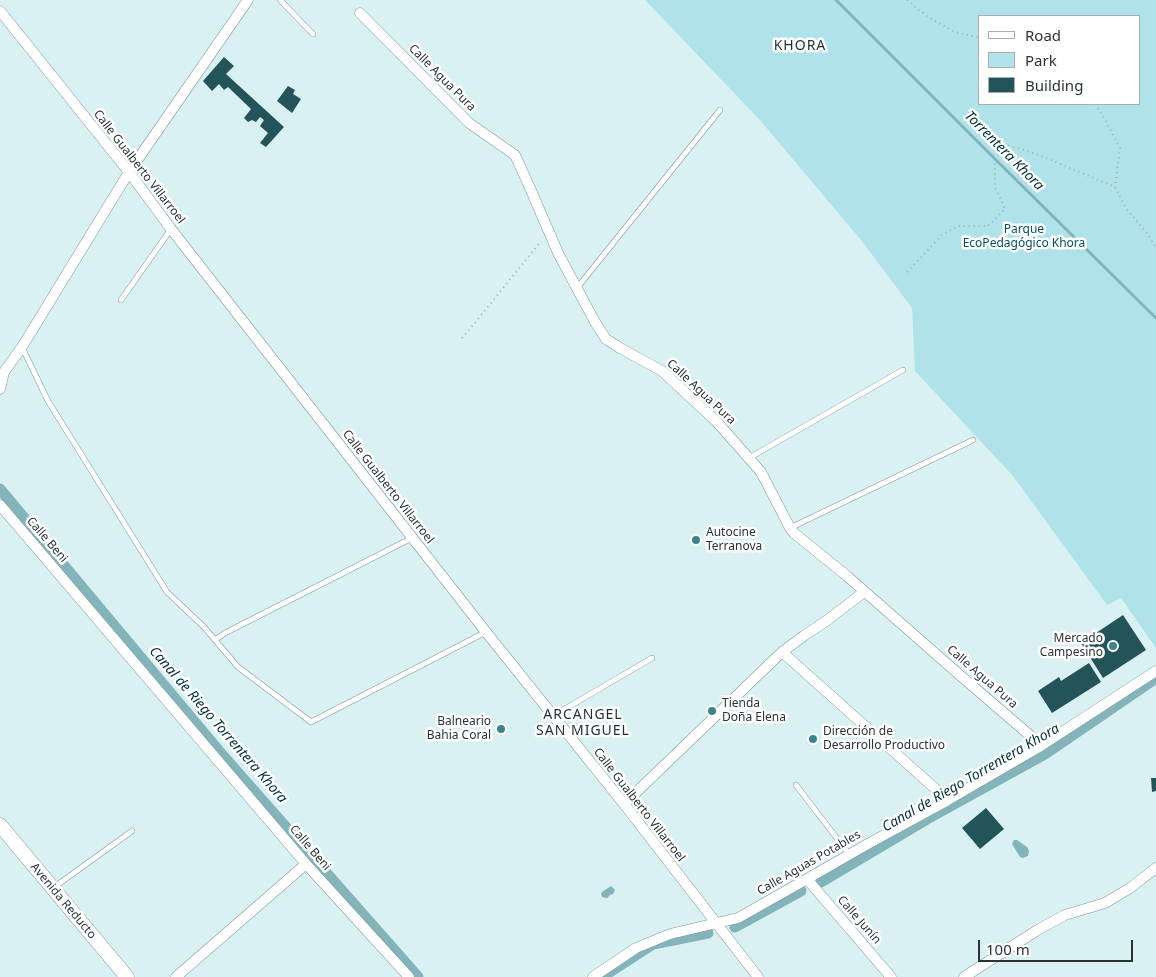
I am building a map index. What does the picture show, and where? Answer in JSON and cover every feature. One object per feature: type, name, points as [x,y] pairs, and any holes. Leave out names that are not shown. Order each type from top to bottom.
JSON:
[{"type":"main road","name":"Avenida Reducto","points":[[0,825],[127,977]]},
{"type":"street","points":[[0,389],[4,372],[22,347],[129,172],[248,0]]},
{"type":"street","name":"Calle Gualberto Villarroel","points":[[0,11],[129,172],[171,229],[758,977]]},
{"type":"street","name":"Calle Agua Pura","points":[[360,13],[469,123],[515,155],[576,288],[606,338],[620,348],[662,371],[716,421],[761,472],[790,528],[1034,738],[1039,747]]},
{"type":"street","name":"Calle Beni","points":[[0,505],[306,864],[409,977]]},
{"type":"street","points":[[624,804],[782,652],[864,592]]},
{"type":"street","points":[[782,652],[948,800]]},
{"type":"street","name":"Calle Aguas Potables","points":[[593,977],[636,948],[670,934],[738,918],[1039,747],[1156,671]]},
{"type":"street","points":[[176,977],[306,864]]},
{"type":"street","points":[[964,977],[1036,931],[1065,916],[1106,903],[1156,868]]},
{"type":"street","name":"Calle Junín","points":[[807,879],[891,977]]},
{"type":"lane","points":[[280,0],[313,34]]},
{"type":"lane","points":[[576,288],[720,110]]},
{"type":"lane","points":[[122,300],[171,229]]},
{"type":"lane","points":[[22,347],[48,402],[167,592],[204,627],[238,667],[311,722],[486,632]]},
{"type":"lane","points":[[748,458],[903,370]]},
{"type":"lane","points":[[790,528],[973,440]]},
{"type":"lane","points":[[215,640],[225,633],[413,538]]},
{"type":"lane","points":[[553,716],[652,658]]},
{"type":"lane","points":[[796,785],[849,855]]},
{"type":"lane","points":[[52,888],[132,831]]},
{"type":"path","points":[[907,0],[928,17],[955,32],[978,38]]},
{"type":"path","points":[[1096,105],[1120,148],[1115,188],[1126,208],[1149,236],[1156,248]]},
{"type":"path","points":[[907,272],[942,235],[958,226],[988,226],[1005,209],[995,186],[995,159],[1008,145],[1039,155],[1115,188]]},
{"type":"path","points":[[462,338],[549,232]]},
{"type":"green space","name":"Parque EcoPedagógico Khora","points":[[645,0],[1156,0],[1156,648],[1121,598],[1107,605],[1013,476],[915,371],[912,308],[861,240],[759,119]]},
{"type":"shaded area","points":[[1014,840],[1027,847],[1029,851],[1028,856],[1020,857],[1012,844]]},
{"type":"shaded area","points":[[611,886],[615,890],[613,894],[607,898],[602,897],[602,892]]},
{"type":"building","points":[[224,57],[234,66],[226,74],[284,127],[266,147],[260,143],[268,133],[260,126],[264,120],[260,117],[256,122],[252,120],[248,122],[244,118],[251,109],[228,87],[224,90],[219,84],[212,91],[203,81]]},
{"type":"building","points":[[288,86],[295,90],[293,94],[301,99],[292,113],[277,101]]},
{"type":"building","name":"Mercado Campesino","points":[[1123,615],[1146,650],[1103,678],[1081,643]]},
{"type":"building","points":[[1089,663],[1101,682],[1052,713],[1038,691],[1059,677],[1061,681]]},
{"type":"building","points":[[1151,778],[1156,778],[1156,791],[1152,792]]},
{"type":"building","points":[[986,808],[1004,829],[980,849],[962,828]]},
{"type":"waterway","name":"Torrentera Khora","points":[[836,0],[1156,318]]},
{"type":"waterway","name":"Canal de Riego Torrentera Khora","points":[[0,489],[224,757],[418,977]]},
{"type":"waterway","name":"Canal de Riego Torrentera Khora","points":[[821,882],[927,819],[1045,754],[1156,678]]},
{"type":"waterway","name":"Canal de Riego Torrentera Khora","points":[[735,927],[801,891]]},
{"type":"waterway","name":"Canal de Riego Torrentera Khora","points":[[602,977],[653,944],[708,933]]},
{"type":"place","name":"Autocine Terranova","points":[[696,540]]},
{"type":"place","name":"Mercado Campesino","points":[[1113,646]]},
{"type":"place","name":"Tienda Doña Elena","points":[[712,711]]},
{"type":"place","name":"Balneario Bahia Coral","points":[[501,729]]},
{"type":"place","name":"Dirección de Desarrollo Productivo","points":[[813,739]]},
{"type":"district","name":"KHORA","points":[[800,46]]},
{"type":"district","name":"ARCANGEL SAN MIGUEL","points":[[583,724]]}]
